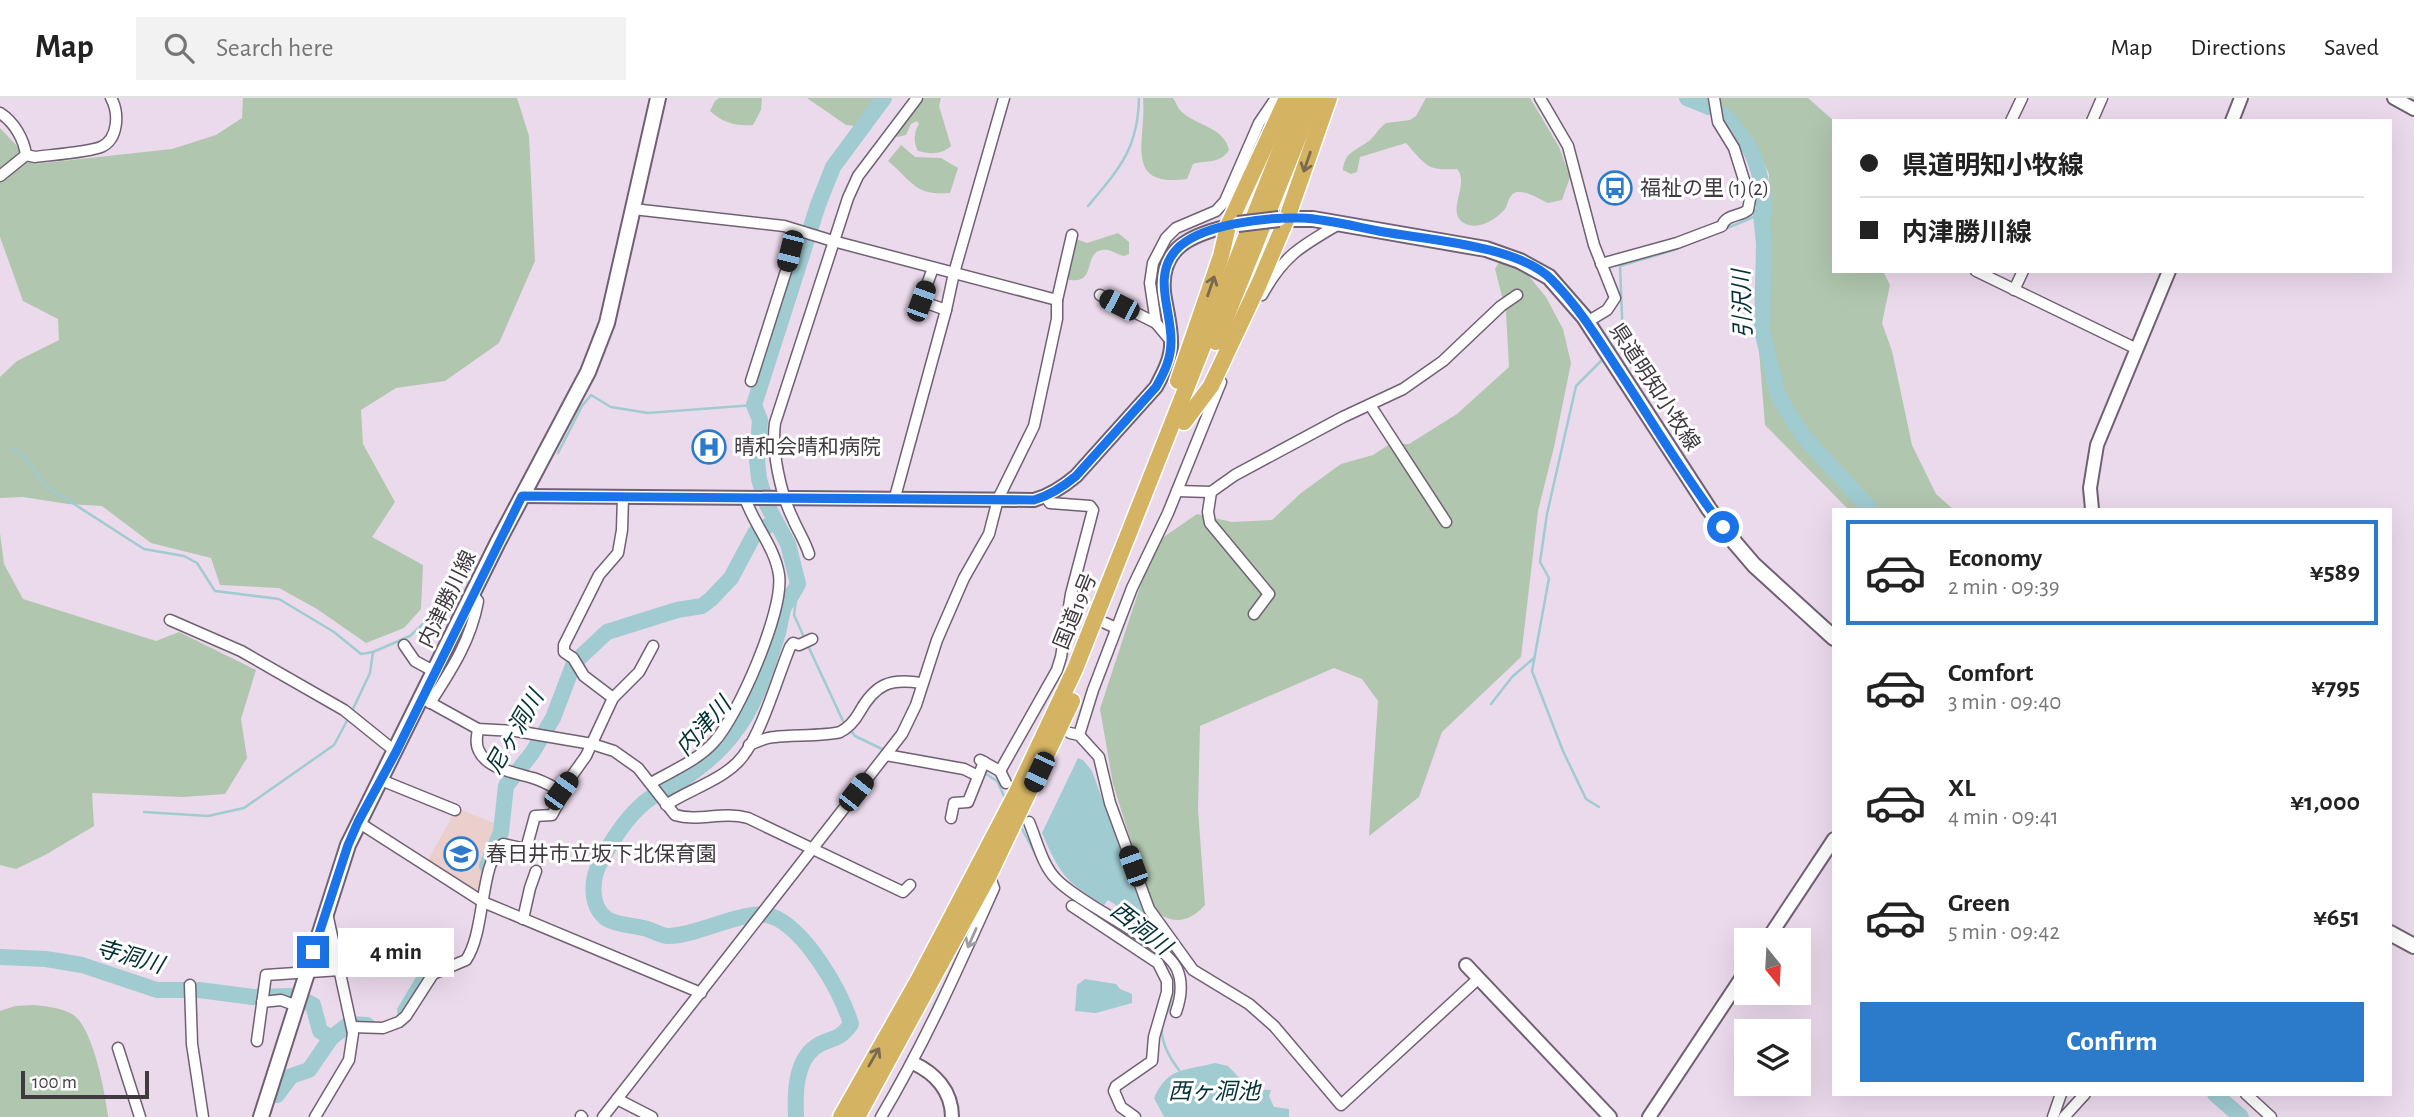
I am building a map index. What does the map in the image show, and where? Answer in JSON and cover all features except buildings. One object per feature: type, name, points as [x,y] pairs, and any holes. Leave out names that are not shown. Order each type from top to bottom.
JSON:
[{"type":"highway","points":[[1179,422],[1179,380],[1221,256],[1287,98]]},
{"type":"highway","name":"国道19号","points":[[857,1117],[989,875],[1110,625],[1179,422],[1301,98]]},
{"type":"highway","name":"国道19号","points":[[841,1117],[919,979],[1017,792],[1075,669],[1314,98]]},
{"type":"highway","points":[[1179,422],[1211,386],[1283,219],[1329,98]]},
{"type":"main road","name":"内津勝川線","points":[[261,1117],[327,909],[358,822],[426,700],[435,672],[522,496],[581,387],[598,348],[607,323],[658,98]]},
{"type":"main road","name":"県道明知小牧線","points":[[1233,225],[1283,219],[1313,219],[1486,249],[1520,261],[1549,277],[1587,322],[1709,509],[1736,544],[1754,565],[1832,636]]},
{"type":"main road","points":[[2392,934],[2414,946]]},
{"type":"street","points":[[26,155],[35,157],[102,147],[111,138],[117,119],[117,110],[111,98]]},
{"type":"street","points":[[809,554],[778,477],[773,436],[775,424],[848,198],[858,176],[917,98]]},
{"type":"street","points":[[895,497],[947,310],[954,273],[1004,98]]},
{"type":"street","points":[[1156,323],[1150,283],[1158,250],[1176,228],[1216,211],[1225,201],[1259,123],[1276,98]]},
{"type":"street","points":[[1540,98],[1568,146],[1601,264],[1615,298],[1607,310],[1587,322]]},
{"type":"street","points":[[1601,264],[1704,234],[1722,226],[1729,217],[1748,210],[1750,199],[1734,148],[1718,122],[1714,98]]},
{"type":"street","points":[[2012,119],[2022,98]]},
{"type":"street","points":[[2093,119],[2102,98]]},
{"type":"street","points":[[2233,119],[2241,98]]},
{"type":"street","points":[[2395,98],[2414,109]]},
{"type":"street","points":[[0,113],[14,126],[25,144],[26,155]]},
{"type":"street","points":[[0,176],[26,155]]},
{"type":"street","points":[[633,209],[784,226],[1057,300]]},
{"type":"street","points":[[1339,224],[1289,255],[1273,274],[1208,411],[1177,491],[1132,587],[1110,625],[1075,734],[1099,757],[1110,803],[1149,909],[1159,925],[1193,970],[1249,1004],[1274,1026],[1341,1105],[1479,978]]},
{"type":"street","points":[[522,496],[1034,500],[1045,496],[1063,487],[1076,476],[1156,387],[1166,370],[1171,341],[1164,289],[1165,269],[1173,253],[1185,240],[1205,231],[1233,225]]},
{"type":"street","points":[[751,381],[782,284],[795,231]]},
{"type":"street","points":[[603,1117],[902,734],[916,705],[937,640],[964,578],[989,534],[998,499],[1034,426],[1072,235]]},
{"type":"street","points":[[933,268],[921,301],[947,310]]},
{"type":"street","points":[[1980,273],[2137,349]]},
{"type":"street","points":[[2014,290],[2022,273]]},
{"type":"street","points":[[2092,508],[2090,488],[2097,444],[2168,273]]},
{"type":"street","points":[[1100,295],[1156,323],[1171,341]]},
{"type":"street","points":[[1177,491],[1211,492],[1235,475],[1402,389],[1443,361],[1501,306],[1517,295]]},
{"type":"street","points":[[1370,405],[1446,522]]},
{"type":"street","points":[[1211,492],[1208,512],[1210,523],[1269,594],[1254,614]]},
{"type":"street","points":[[1000,771],[1034,718],[1057,670],[1071,594],[1093,510],[1090,506],[1050,503],[1045,496]]},
{"type":"street","points":[[613,698],[584,676],[573,658],[564,652],[564,645],[599,575],[618,553],[623,497]]},
{"type":"street","points":[[651,783],[700,755],[728,726],[770,625],[779,590],[776,564],[745,498]]},
{"type":"street","points":[[473,595],[478,601],[474,625],[461,656],[426,700],[478,729],[516,731],[592,744],[627,758],[651,783],[675,815],[684,817],[720,814],[748,818],[902,892],[910,885]]},
{"type":"street","points":[[170,620],[241,651],[344,710],[396,752]]},
{"type":"street","points":[[666,804],[718,776],[743,757],[790,646],[812,639]]},
{"type":"street","points":[[404,645],[415,661],[435,672]]},
{"type":"street","points":[[352,1027],[374,1029],[399,1022],[406,1016],[433,974],[466,960],[478,930],[490,866],[499,846],[507,844],[526,849],[536,816],[552,815],[560,800],[561,791],[586,756],[613,698],[639,672],[653,646]]},
{"type":"street","points":[[749,746],[771,737],[840,732],[854,721],[876,689],[889,682],[922,683]]},
{"type":"street","points":[[478,729],[479,751],[494,765],[542,781],[561,791]]},
{"type":"street","points":[[886,755],[964,769],[978,776]]},
{"type":"street","points":[[951,818],[954,803],[968,802],[982,761],[1000,771],[1006,783]]},
{"type":"street","points":[[381,780],[455,810]]},
{"type":"street","points":[[358,822],[483,902],[701,993]]},
{"type":"street","points":[[1029,822],[1048,869],[1061,883],[1177,969],[1181,998],[1176,1012]]},
{"type":"street","points":[[1775,928],[1832,842]]},
{"type":"street","points":[[523,919],[536,872]]},
{"type":"street","points":[[881,1117],[913,1063],[994,888],[989,875]]},
{"type":"street","points":[[1072,906],[1163,959],[1167,992],[1154,1037],[1152,1061],[1116,1086],[1114,1091],[1121,1107],[1135,1117]]},
{"type":"street","points":[[315,1117],[349,1060],[353,1033],[327,909]]},
{"type":"street","points":[[1466,965],[1610,1117]]},
{"type":"street","points":[[257,1041],[266,975],[340,970]]},
{"type":"street","points":[[190,985],[192,1044],[203,1117]]},
{"type":"street","points":[[1649,1117],[1734,989]]},
{"type":"street","points":[[262,1002],[281,1000],[297,1006]]},
{"type":"street","points":[[118,1048],[140,1117]]},
{"type":"street","points":[[913,1063],[927,1069],[938,1079],[948,1095],[952,1117]]},
{"type":"street","points":[[2053,1117],[2061,1096]]},
{"type":"street","points":[[2064,1117],[2083,1096]]},
{"type":"street","points":[[2248,1096],[2270,1117]]},
{"type":"street","points":[[617,1099],[652,1117]]},
{"type":"shaded area","points":[[243,98],[517,98],[529,136],[535,261],[499,343],[445,381],[396,388],[361,410],[363,444],[395,502],[372,537],[423,565],[421,609],[404,628],[366,643],[317,609],[279,588],[220,585],[211,558],[151,543],[102,506],[23,497],[0,498],[0,377],[17,361],[59,340],[58,319],[23,301],[0,237],[0,128],[34,164],[172,149],[216,135],[242,118]]},
{"type":"shaded area","points":[[719,98],[762,98],[761,110],[753,125],[730,123],[710,111]]},
{"type":"shaded area","points":[[807,98],[880,98],[856,126],[846,125]]},
{"type":"shaded area","points":[[919,98],[941,98],[939,106],[951,146],[944,151],[918,151],[915,141],[919,124],[917,121],[911,124],[906,135],[897,137],[894,132]]},
{"type":"shaded area","points":[[1143,98],[1173,98],[1179,109],[1188,117],[1222,136],[1229,150],[1217,160],[1193,164],[1187,179],[1167,180],[1153,176],[1142,157]]},
{"type":"shaded area","points":[[1426,98],[1530,98],[1559,147],[1570,177],[1562,200],[1548,203],[1529,194],[1517,192],[1497,216],[1476,226],[1466,224],[1457,213],[1461,183],[1457,169],[1439,169],[1427,165],[1406,143],[1360,157],[1357,172],[1351,174],[1343,170],[1346,159],[1352,152],[1369,141],[1386,123],[1410,120],[1416,116]]},
{"type":"shaded area","points":[[1703,98],[1808,98],[1832,119],[1832,273],[1884,273],[1890,285],[1882,323],[1892,351],[1912,445],[1936,494],[1952,508],[1847,508],[1765,425],[1758,338],[1769,244],[1769,174],[1753,139],[1726,109]]},
{"type":"shaded area","points":[[901,145],[915,157],[941,158],[958,168],[950,193],[922,190],[888,161]]},
{"type":"shaded area","points":[[1118,233],[1129,242],[1129,254],[1124,256],[1108,250],[1099,251],[1091,260],[1083,278],[1066,279],[1076,239],[1087,243]]},
{"type":"shaded area","points":[[1513,257],[1546,297],[1563,329],[1571,363],[1538,511],[1521,657],[1442,732],[1419,797],[1369,836],[1378,701],[1362,679],[1334,668],[1200,726],[1198,809],[1205,905],[1186,919],[1172,920],[1159,914],[1152,908],[1113,784],[1100,709],[1158,541],[1197,514],[1232,522],[1272,520],[1301,493],[1341,464],[1373,455],[1390,444],[1409,444],[1457,414],[1509,367],[1506,312],[1495,269],[1501,259]]},
{"type":"shaded area","points":[[0,533],[4,564],[23,599],[156,641],[179,632],[256,670],[241,719],[247,758],[225,794],[182,797],[92,793],[94,826],[16,869],[0,865]]},
{"type":"shaded area","name":"春日井市立坂下北保育園","points":[[457,808],[499,825],[485,867],[480,897],[427,862]]},
{"type":"shaded area","points":[[34,1005],[63,1010],[79,1021],[97,1061],[108,1117],[0,1117],[0,1011],[15,1006]]},
{"type":"water","points":[[1078,758],[1092,771],[1146,920],[1142,922],[1108,900],[1104,905],[1072,883],[1059,868],[1042,833]]},
{"type":"water","points":[[1085,979],[1116,984],[1120,989],[1132,994],[1132,1003],[1096,1013],[1075,1011],[1077,985]]},
{"type":"water","name":"西ヶ洞池","points":[[1215,1063],[1228,1066],[1250,1089],[1271,1090],[1269,1096],[1274,1107],[1289,1109],[1289,1117],[1164,1117],[1154,1098],[1165,1080],[1179,1071]]},
{"type":"waterway","name":"内津川","points":[[796,1117],[796,1089],[803,1062],[819,1044],[837,1037],[851,1024],[830,978],[809,947],[784,923],[771,916],[748,916],[693,932],[668,936],[615,923],[607,919],[597,907],[594,883],[605,853],[638,808],[709,759],[728,741],[741,723],[765,673],[784,607],[798,584],[788,544],[767,505],[759,479],[757,460],[760,420],[754,405],[818,205],[833,167],[884,98]]},
{"type":"waterway","points":[[1088,206],[1109,181],[1131,145],[1139,98]]},
{"type":"waterway","name":"引沢川","points":[[1687,98],[1709,107]]},
{"type":"waterway","name":"引沢川","points":[[1724,115],[1750,149],[1762,184],[1762,330],[1777,392],[1805,438],[1869,508]]},
{"type":"waterway","points":[[1611,351],[1623,340],[1620,266],[1674,250],[1761,214]]},
{"type":"waterway","points":[[1599,807],[1586,799],[1563,751],[1532,671],[1549,578],[1540,562],[1547,514],[1576,386],[1604,358]]},
{"type":"waterway","points":[[558,453],[582,406],[591,395],[611,407],[648,413],[754,405]]},
{"type":"waterway","points":[[11,448],[22,454],[46,486],[144,549],[184,556],[197,563],[215,591],[279,599],[334,632],[361,654],[373,652]]},
{"type":"waterway","name":"尼ヶ洞川","points":[[487,866],[501,832],[506,786],[532,753],[553,718],[574,663],[607,632],[677,610],[702,606],[731,578],[755,533],[773,523]]},
{"type":"waterway","points":[[352,711],[370,673],[373,652],[410,636],[437,611],[456,576],[479,564]]},
{"type":"waterway","name":"西洞川","points":[[798,584],[794,615],[803,635]]},
{"type":"waterway","name":"西洞川","points":[[809,648],[843,721]]},
{"type":"waterway","points":[[1491,704],[1512,677],[1534,658]]},
{"type":"waterway","points":[[144,812],[208,816],[244,808],[334,745],[349,717]]},
{"type":"waterway","name":"西洞川","points":[[852,732],[882,749]]},
{"type":"waterway","name":"西洞川","points":[[897,752],[916,756]]},
{"type":"waterway","name":"西洞川","points":[[986,774],[997,781],[1005,798]]},
{"type":"waterway","name":"西洞川","points":[[1021,827],[1037,857]]},
{"type":"waterway","name":"西洞川","points":[[1062,890],[1153,952],[1163,964],[1170,976],[1172,989],[1170,1005],[1162,1026],[1163,1038],[1169,1055],[1179,1070]]},
{"type":"waterway","name":"寺洞川","points":[[0,957],[46,959],[82,965],[157,990],[199,990],[253,997],[290,996]]},
{"type":"waterway","name":"尼ヶ洞川","points":[[405,1011],[426,976],[443,965]]},
{"type":"waterway","name":"寺洞川","points":[[307,1002],[313,1005],[320,1031],[331,1038]]},
{"type":"waterway","name":"尼ヶ洞川","points":[[277,1095],[291,1076],[309,1070],[331,1038],[349,1024],[367,1025]]},
{"type":"waterway","name":"引沢川","points":[[2217,1096],[2241,1117]]},
{"type":"place","name":"福祉の里 (1)(2)","points":[[1615,188]]},
{"type":"place","name":"晴和会晴和病院","points":[[709,447]]},
{"type":"place","name":"春日井市立坂下北保育園","points":[[461,854]]},
{"type":"route","points":[[313,952],[358,822],[396,752],[522,496],[1034,500],[1045,496],[1063,487],[1076,476],[1156,387],[1166,370],[1171,341],[1164,289],[1165,269],[1173,253],[1185,240],[1205,231],[1279,219],[1313,219],[1486,249],[1534,268],[1549,277],[1584,317],[1723,527]]}]
